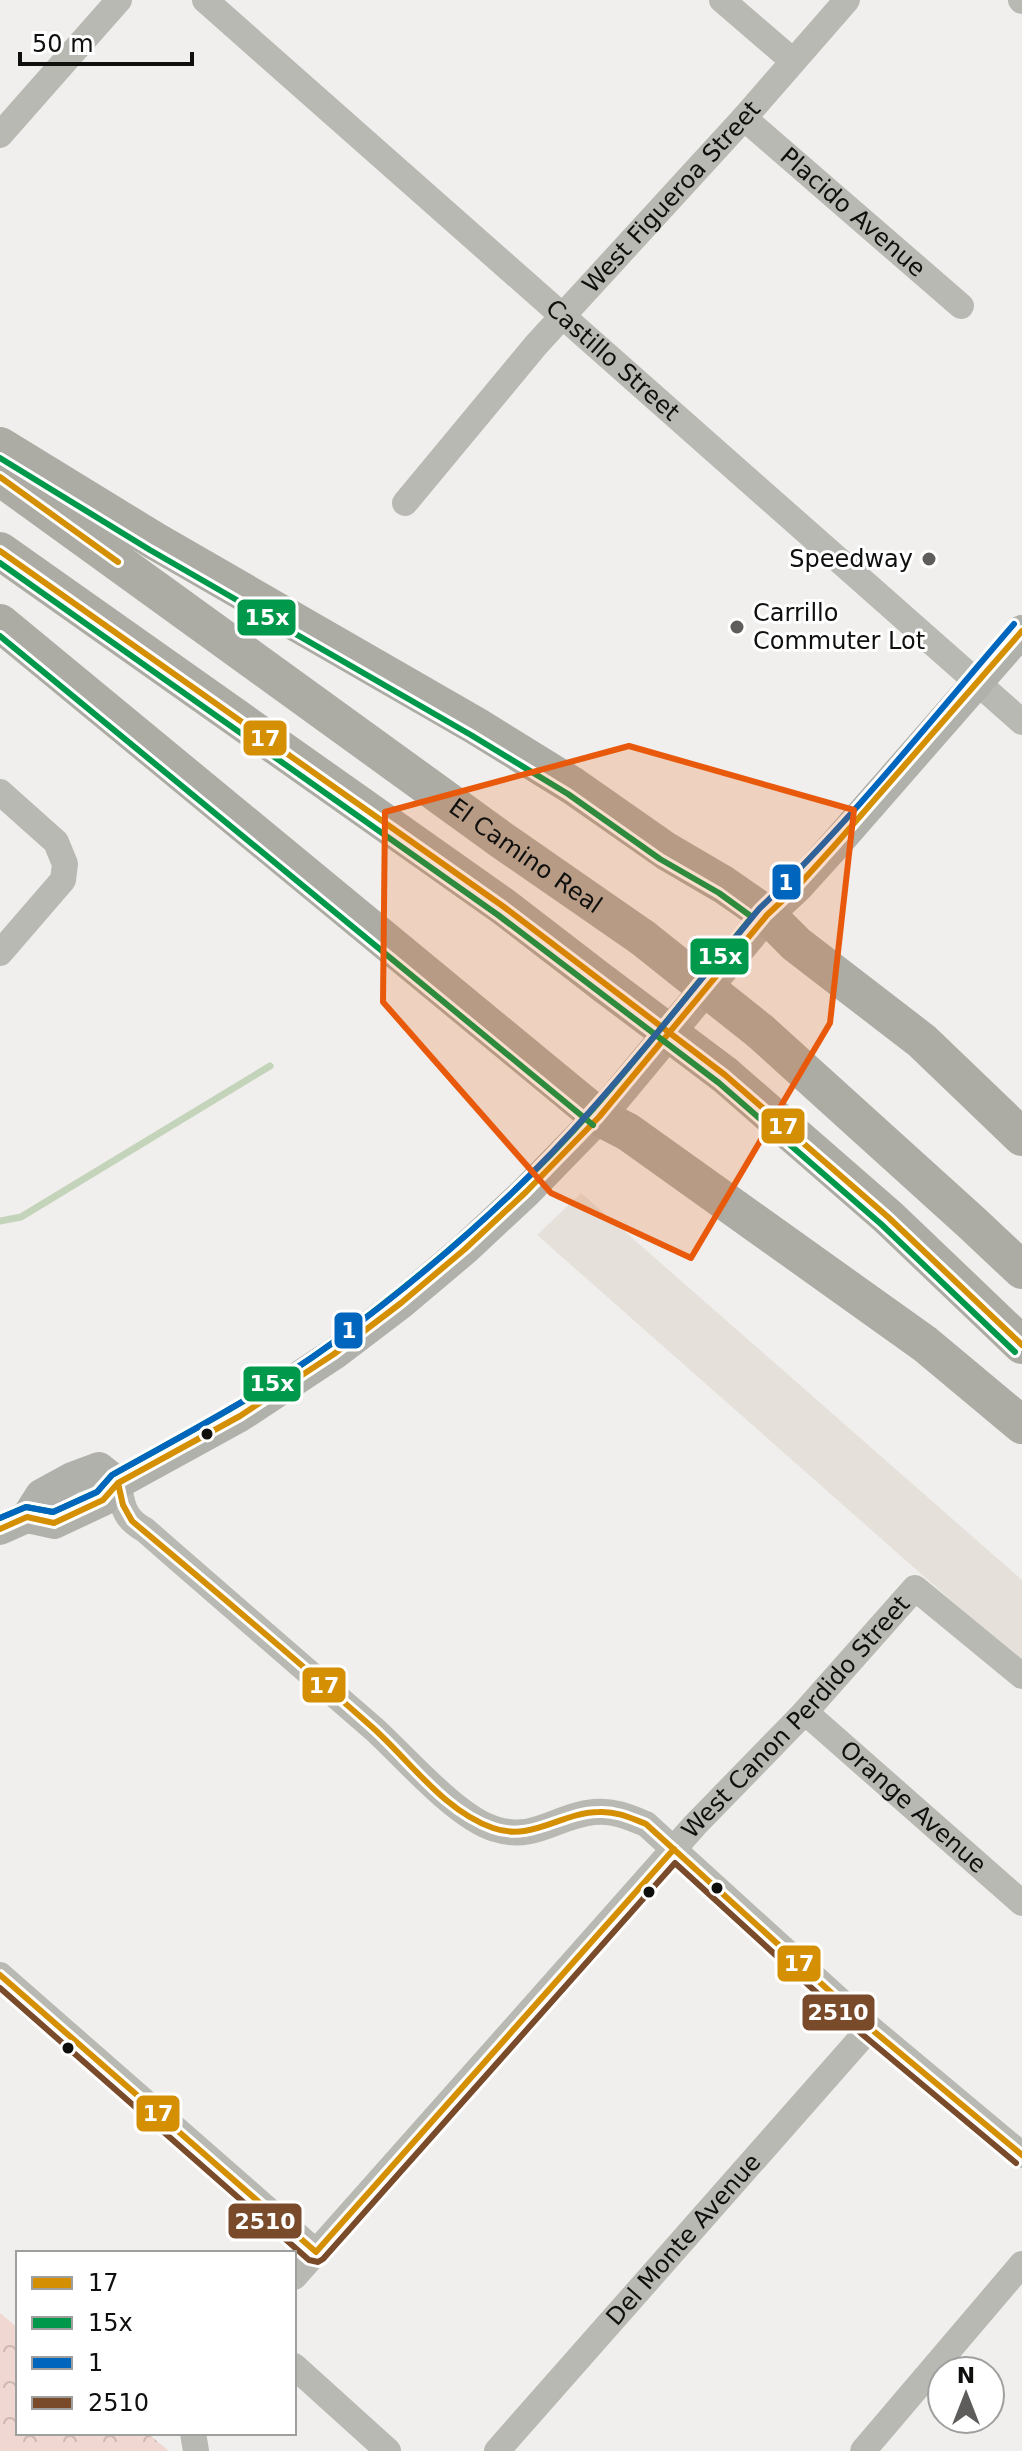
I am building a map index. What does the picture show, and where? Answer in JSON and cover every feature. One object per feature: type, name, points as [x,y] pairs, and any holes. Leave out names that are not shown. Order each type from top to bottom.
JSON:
[{"type":"highway","points":[[0,446],[142,533],[476,726],[573,786],[666,851],[724,885],[767,915],[796,944],[922,1041],[1022,1137]]},
{"type":"highway","name":"El Camino Real","points":[[0,477],[643,938],[761,1032],[1022,1270]]},
{"type":"highway","points":[[0,551],[491,898],[725,1075],[888,1217],[1022,1345]]},
{"type":"highway","points":[[0,623],[599,1117],[628,1132],[925,1344],[1022,1425]]},
{"type":"main road","points":[[14,1523],[41,1495],[72,1478],[99,1468],[118,1483],[240,1416],[334,1354],[390,1312],[486,1230],[599,1117],[767,915],[835,845],[1022,631]]},
{"type":"street","points":[[0,135],[119,0]]},
{"type":"street","name":"Castillo Street","points":[[205,0],[1022,722]]},
{"type":"street","points":[[722,0],[793,61]]},
{"type":"street","name":"West Figueroa Street","points":[[405,503],[562,317],[847,0]]},
{"type":"street","name":"Placido Avenue","points":[[744,118],[961,306]]},
{"type":"street","points":[[0,792],[56,842],[65,864],[63,880],[0,953]]},
{"type":"street","points":[[118,1483],[126,1514],[132,1523],[145,1530],[374,1730],[462,1812],[496,1830],[523,1833],[597,1811],[622,1814],[646,1824],[870,2028],[1022,2155]]},
{"type":"street","name":"West Canon Perdido Street","points":[[296,2275],[695,1825],[805,1712],[915,1588],[1022,1676]]},
{"type":"street","name":"Orange Avenue","points":[[805,1712],[1022,1903]]},
{"type":"street","points":[[0,1975],[316,2252]]},
{"type":"street","name":"Del Monte Avenue","points":[[497,2451],[870,2028]]},
{"type":"street","points":[[863,2451],[1022,2264]]},
{"type":"street","points":[[296,2368],[388,2451]]},
{"type":"highlighted area","points":[[629,746],[854,810],[830,1023],[691,1258],[551,1193],[383,1002],[385,812]]},
{"type":"shaded area","points":[[581,1193],[1022,1580],[1022,1663],[537,1235]]},
{"type":"green space","points":[[0,2313],[16,2326],[16,2435],[149,2435],[169,2451],[0,2451]]},
{"type":"waterway","points":[[0,1221],[21,1217],[270,1066]]},
{"type":"transit line","name":"15x","points":[[0,458],[150,550],[568,794],[660,859],[719,893],[752,917],[593,1109],[533,1173],[401,1290],[279,1380],[112,1475],[97,1492],[53,1512],[26,1507],[0,1518]]},
{"type":"transit line","name":"17","points":[[0,477],[118,562]]},
{"type":"transit line","name":"17","points":[[0,551],[504,907],[725,1075],[888,1217],[1022,1345]]},
{"type":"transit line","name":"15x","points":[[0,563],[498,915],[719,1083],[881,1224],[1015,1352]]},
{"type":"transit line","name":"1","points":[[0,1518],[26,1507],[53,1512],[97,1492],[112,1475],[278,1380],[331,1344],[401,1291],[468,1234],[563,1142],[759,909],[858,805],[1014,624]]},
{"type":"transit line","name":"17","points":[[0,1529],[27,1517],[54,1523],[103,1500],[118,1483],[240,1416],[334,1354],[465,1249],[599,1117],[767,915],[835,845],[1022,631]]},
{"type":"transit line","name":"15x","points":[[0,636],[593,1125]]},
{"type":"transit line","name":"17","points":[[118,1483],[123,1505],[132,1521],[372,1727],[428,1784],[459,1810],[493,1828],[507,1831],[534,1829],[572,1816],[599,1812],[617,1814],[646,1824],[870,2028],[1022,2155]]},
{"type":"transit line","name":"17","points":[[316,2252],[674,1849]]},
{"type":"transit line","name":"2510","points":[[0,1988],[309,2260],[318,2262],[675,1863],[863,2035],[1016,2163]]},
{"type":"transit line","name":"17","points":[[0,1975],[316,2252]]},
{"type":"place","name":"Speedway","points":[[929,559]]},
{"type":"place","name":"Carrillo Commuter Lot","points":[[737,627]]}]
